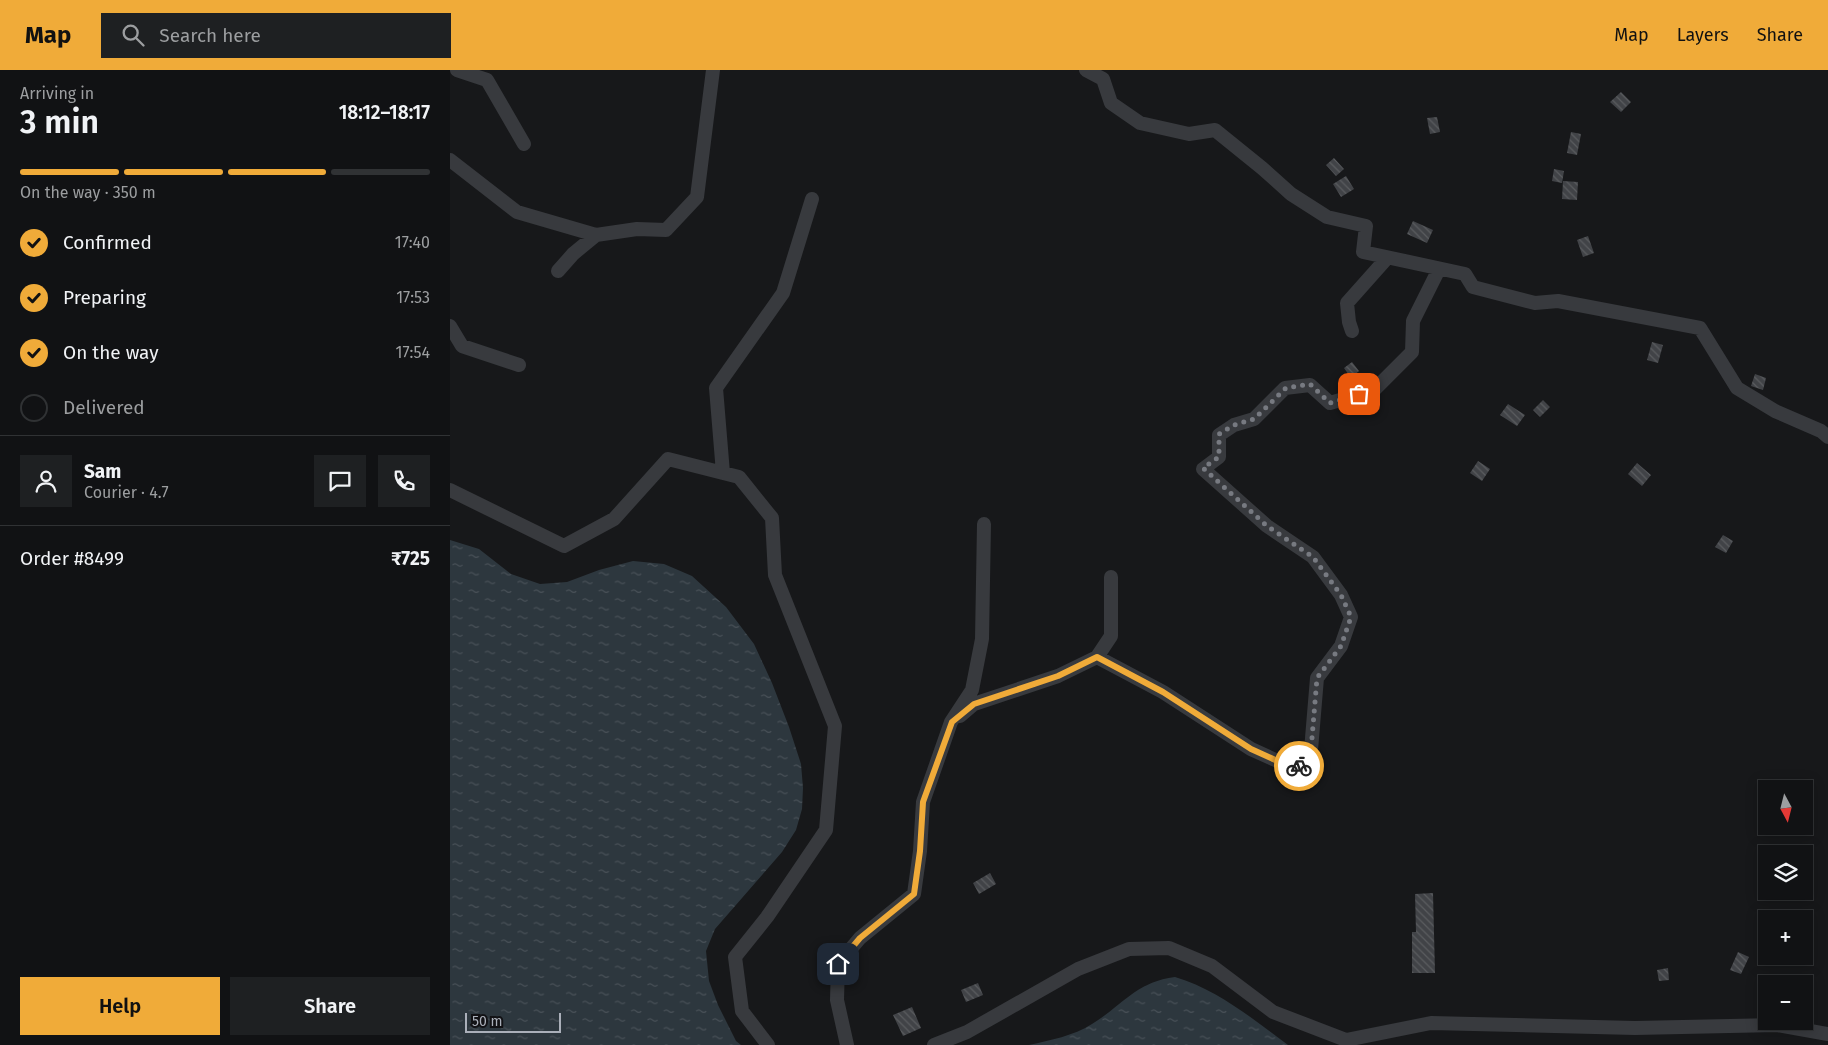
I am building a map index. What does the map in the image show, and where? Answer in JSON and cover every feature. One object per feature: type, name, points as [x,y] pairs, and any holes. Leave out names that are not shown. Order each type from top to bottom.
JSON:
[{"type":"street","points":[[458,70],[487,80],[524,144]]},
{"type":"street","points":[[450,160],[516,212],[596,235],[637,229],[666,230],[697,198],[713,70]]},
{"type":"street","points":[[1086,70],[1103,80],[1111,103],[1140,123],[1189,134],[1215,130],[1291,194],[1328,217],[1366,226],[1363,252],[1465,274],[1473,287],[1535,303],[1558,301],[1700,328],[1736,388],[1775,411],[1822,432],[1828,437]]},
{"type":"street","points":[[723,473],[716,388],[783,293],[812,199]]},
{"type":"street","points":[[558,271],[573,254],[596,235]]},
{"type":"street","points":[[1352,331],[1347,303],[1387,258]]},
{"type":"street","points":[[1097,657],[1163,692],[1251,749],[1293,768],[1310,762],[1317,678],[1341,646],[1351,617],[1341,595],[1313,557],[1267,526],[1203,468],[1219,457],[1219,434],[1234,425],[1254,419],[1286,388],[1310,384],[1330,403],[1374,390],[1412,352],[1413,321],[1439,269]]},
{"type":"street","points":[[450,326],[462,346],[519,364]]},
{"type":"street","points":[[450,490],[564,546],[614,519],[668,459],[739,477],[772,518],[774,574],[836,726],[826,830],[767,917],[735,957],[742,1011],[768,1045]]},
{"type":"street","points":[[847,1045],[837,1000],[838,964],[860,938],[914,894],[920,851],[923,802],[952,722],[972,690],[982,639],[984,524]]},
{"type":"street","points":[[952,722],[974,704],[1058,676],[1097,657],[1111,636],[1111,577]]},
{"type":"street","points":[[934,1045],[967,1032],[1078,970],[1129,949],[1149,948],[1169,948],[1212,966],[1273,1012],[1346,1040],[1431,1023],[1635,1028],[1777,1025],[1828,1034]]},
{"type":"water","points":[[450,540],[479,549],[511,574],[540,584],[567,582],[599,570],[633,561],[664,564],[692,576],[726,607],[754,644],[789,727],[801,764],[803,788],[802,809],[796,830],[782,852],[715,929],[706,951],[709,981],[718,1005],[736,1041],[741,1045],[450,1045]]},
{"type":"water","points":[[1175,977],[1206,989],[1220,997],[1288,1045],[1029,1045],[1077,1032],[1103,1017],[1140,989]]},
{"type":"building","points":[[1621,92],[1631,102],[1621,112],[1610,102]]},
{"type":"building","points":[[1437,117],[1440,132],[1430,134],[1427,118]]},
{"type":"building","points":[[1571,132],[1581,134],[1577,155],[1567,153]]},
{"type":"building","points":[[1334,158],[1344,169],[1336,176],[1326,165]]},
{"type":"building","points":[[1554,169],[1564,171],[1562,183],[1552,181]]},
{"type":"building","points":[[1346,176],[1354,189],[1341,197],[1333,184]]},
{"type":"building","points":[[1563,181],[1578,182],[1577,200],[1562,199]]},
{"type":"building","points":[[1413,221],[1433,230],[1427,243],[1407,234]]},
{"type":"building","points":[[1588,236],[1594,253],[1583,257],[1577,240]]},
{"type":"building","points":[[1652,342],[1663,345],[1658,363],[1647,360]]},
{"type":"building","points":[[1352,362],[1359,371],[1351,378],[1344,368]]},
{"type":"building","points":[[1755,374],[1766,378],[1763,390],[1751,386]]},
{"type":"building","points":[[1543,400],[1550,407],[1540,417],[1533,410]]},
{"type":"building","points":[[1508,404],[1525,415],[1517,426],[1500,415]]},
{"type":"building","points":[[1478,461],[1490,469],[1482,481],[1470,473]]},
{"type":"building","points":[[1637,463],[1651,475],[1642,486],[1628,474]]},
{"type":"building","points":[[1723,535],[1733,541],[1726,553],[1715,547]]},
{"type":"building","points":[[990,873],[996,884],[979,894],[973,883]]},
{"type":"building","points":[[1433,893],[1435,973],[1412,973],[1412,932],[1416,932],[1415,894]]},
{"type":"building","points":[[1738,952],[1749,957],[1741,974],[1730,970]]},
{"type":"building","points":[[1668,968],[1669,980],[1659,981],[1657,970]]},
{"type":"building","points":[[978,983],[983,995],[966,1002],[961,990]]},
{"type":"building","points":[[912,1007],[921,1028],[903,1036],[893,1015]]},
{"type":"way so far","points":[[1299,766],[1310,762],[1317,678],[1341,646],[1351,617],[1341,595],[1313,557],[1267,526],[1203,468],[1219,457],[1219,434],[1234,425],[1254,419],[1286,388],[1310,384],[1330,403],[1359,394]]},
{"type":"route","points":[[838,964],[860,938],[914,894],[920,851],[923,802],[952,722],[974,704],[1058,676],[1097,657],[1163,692],[1251,749],[1293,768],[1299,766]]}]
